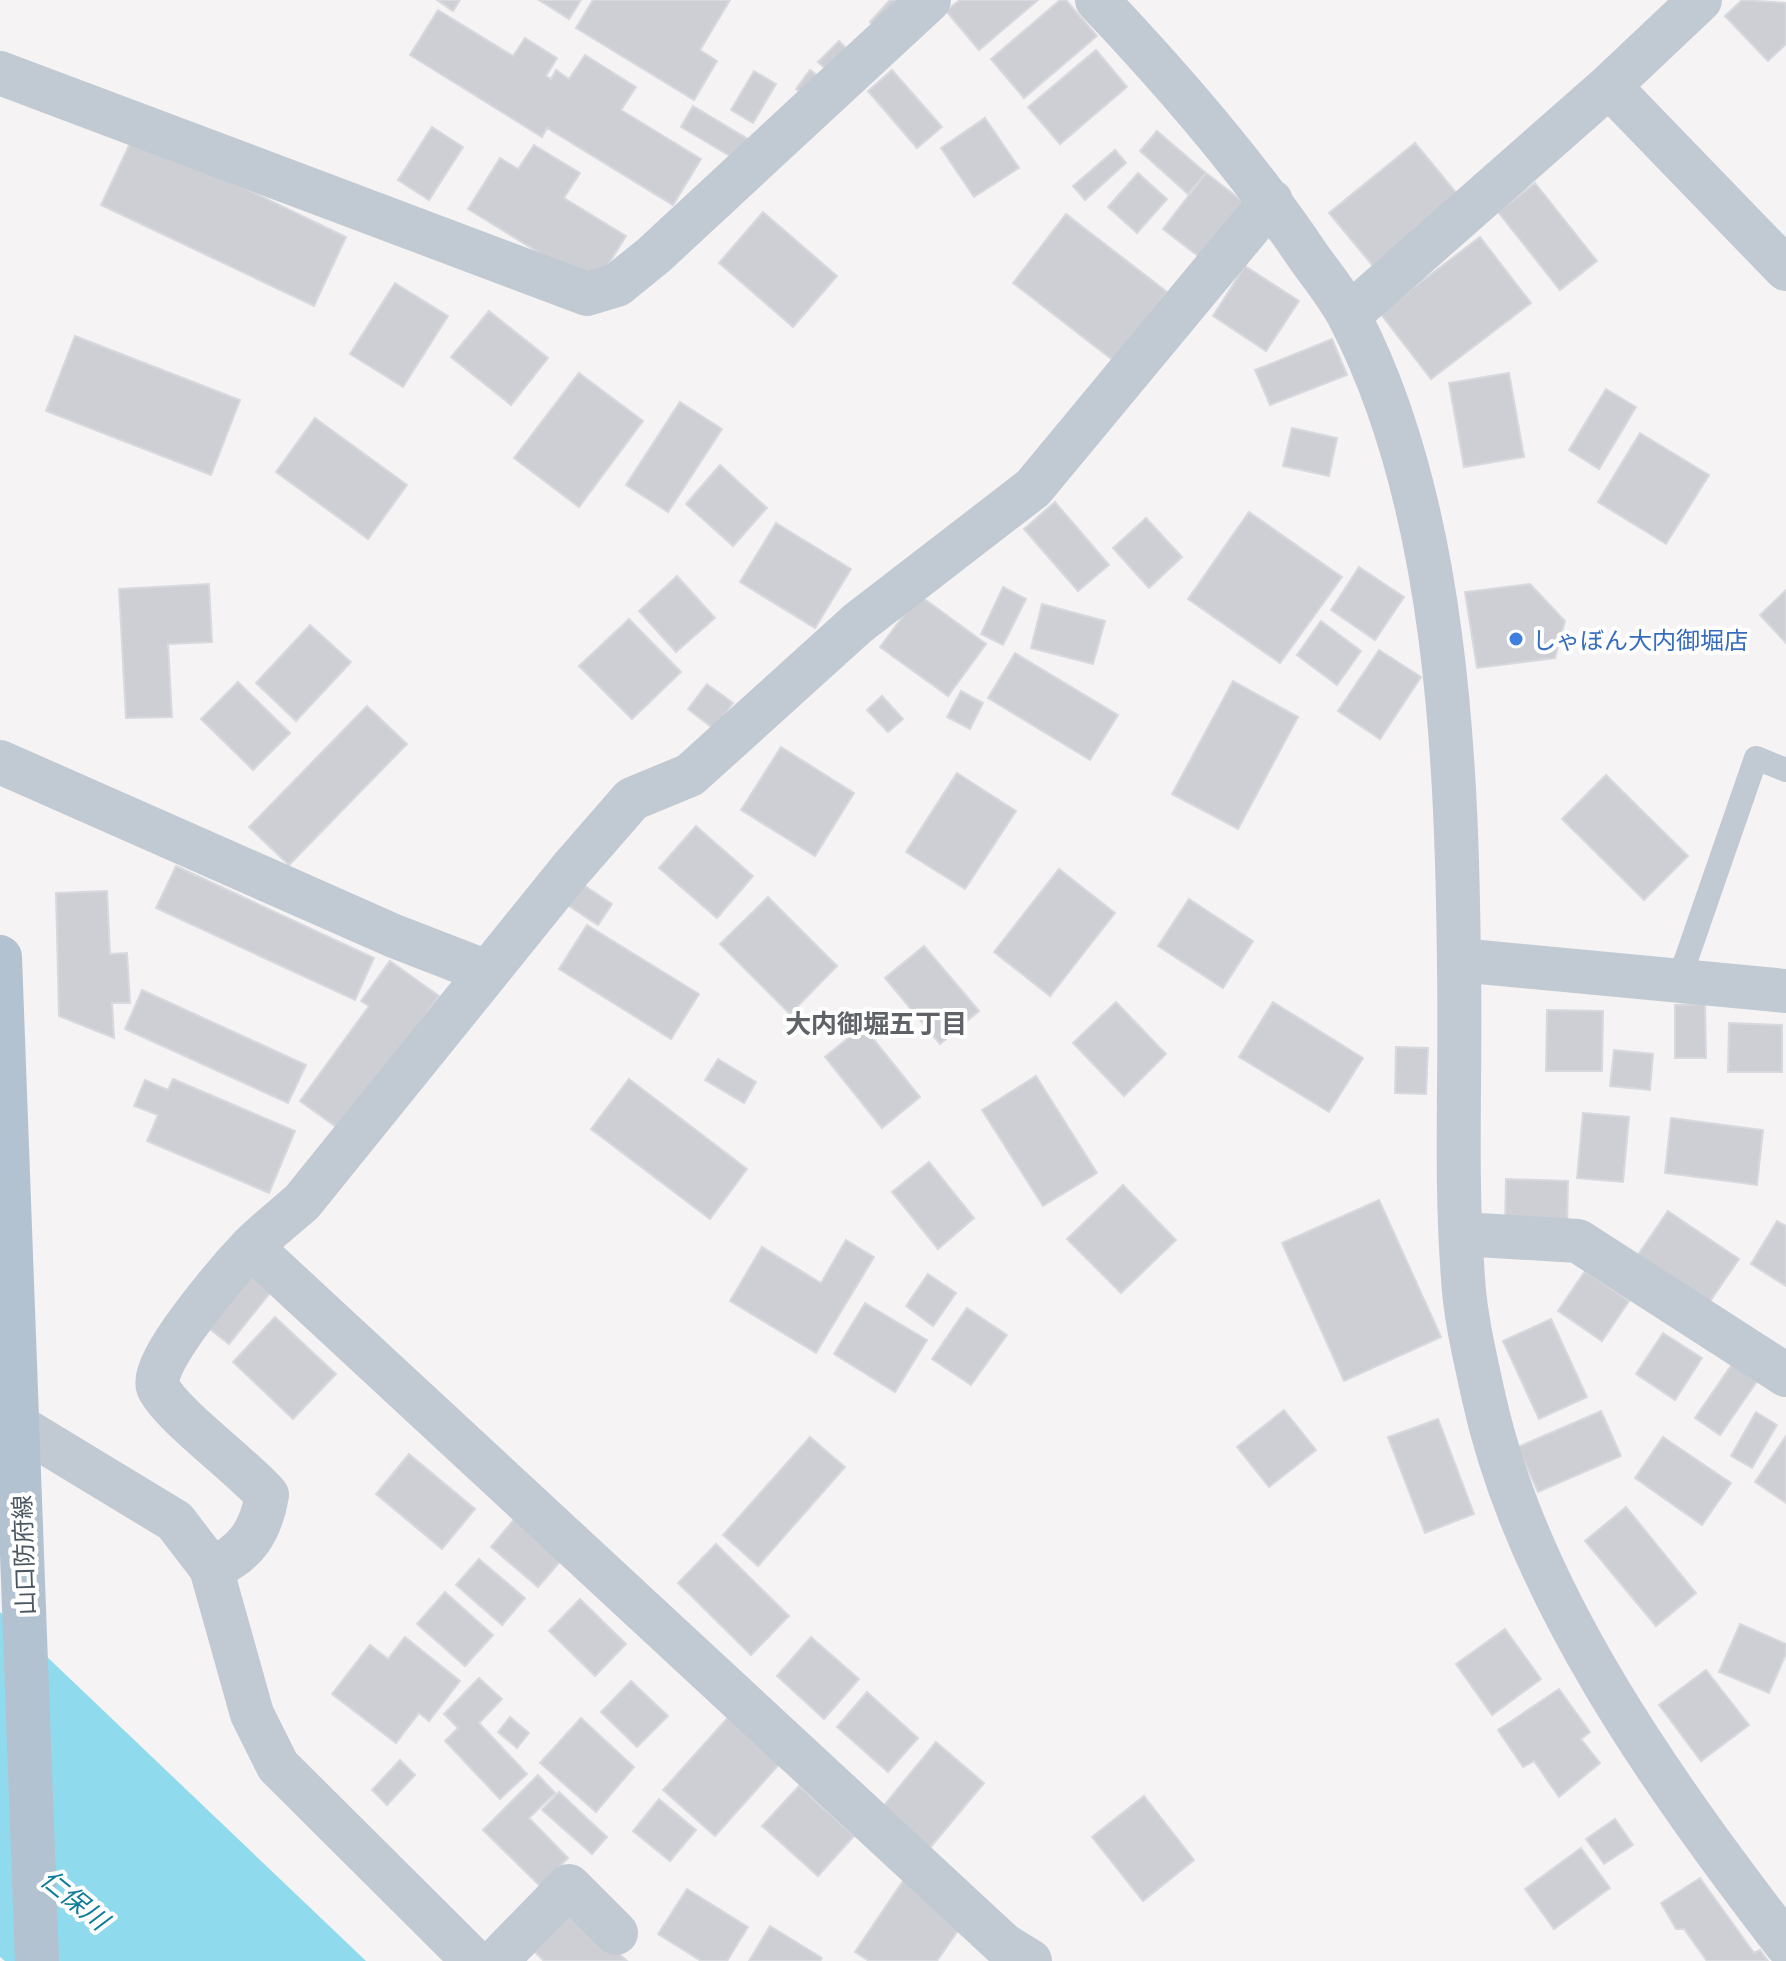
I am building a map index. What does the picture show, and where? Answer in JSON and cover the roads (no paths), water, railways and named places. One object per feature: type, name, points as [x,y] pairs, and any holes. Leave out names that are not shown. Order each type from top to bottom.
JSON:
[{"type":"main road","name":"山口防府線","points":[[0,957],[20,1427],[37,1961]]},
{"type":"street","points":[[0,73],[587,294],[617,285],[654,255],[929,0]]},
{"type":"street","points":[[1097,0],[1150,55],[1271,201],[1349,315],[1388,405],[1412,484],[1433,595],[1456,785],[1463,1282],[1484,1400],[1531,1545],[1615,1703],[1738,1881],[1786,1944]]},
{"type":"street","points":[[1349,315],[1609,86],[1700,0]]},
{"type":"street","points":[[1609,86],[1786,269]]},
{"type":"street","points":[[211,1568],[231,1560],[262,1523],[267,1495],[245,1470],[176,1410],[157,1386],[157,1369],[174,1341],[251,1247],[302,1202],[487,972],[632,799],[690,775],[858,623],[1033,488],[1271,201]]},
{"type":"street","points":[[0,762],[394,936],[487,972]]},
{"type":"street","points":[[1459,960],[1786,991]]},
{"type":"street","points":[[1462,1234],[1578,1241],[1786,1375]]},
{"type":"street","points":[[251,1247],[1004,1945],[1030,1961]]},
{"type":"street","points":[[20,1427],[175,1521],[211,1568],[252,1714],[278,1766],[474,1961]]},
{"type":"street","points":[[496,1961],[569,1886],[616,1933]]},
{"type":"lane","points":[[1679,980],[1756,758],[1786,770]]},
{"type":"water","name":"仁保川","points":[[0,1612],[366,1961],[5,1961],[0,1957]]},
{"type":"place","name":"しゃぼん大内御堀店","points":[[1516,639]]},
{"type":"district","name":"大内御堀五丁目","points":[[876,1023]]}]
